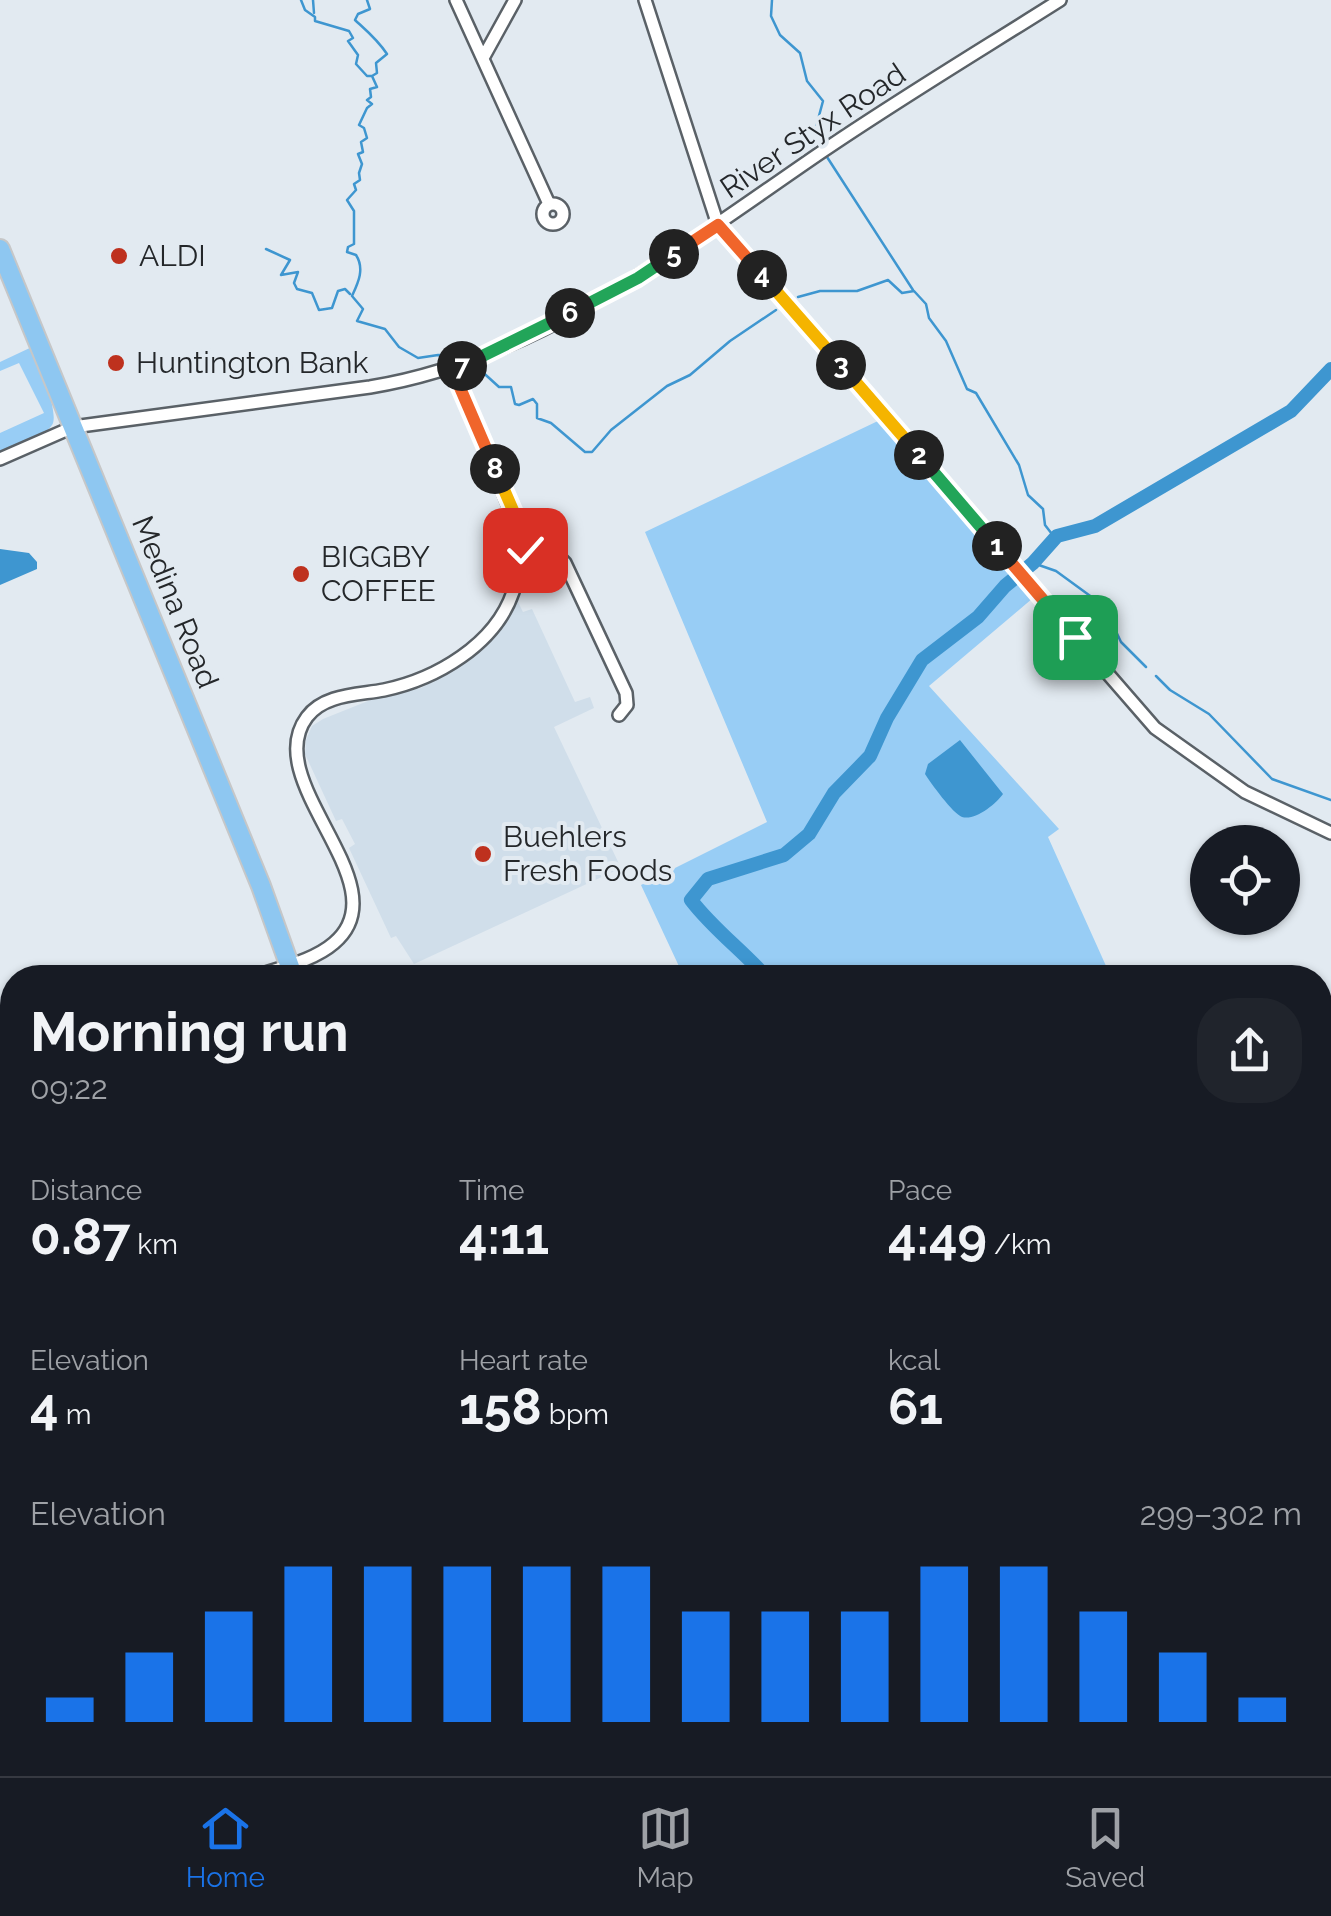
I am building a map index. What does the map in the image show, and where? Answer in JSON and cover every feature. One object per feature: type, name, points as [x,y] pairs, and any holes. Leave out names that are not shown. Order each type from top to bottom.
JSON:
[{"type":"highway","name":"Medina Road","points":[[0,249],[290,965]]},
{"type":"street","points":[[456,0],[548,204]]},
{"type":"street","points":[[483,58],[516,0]]},
{"type":"street","points":[[645,0],[718,225],[1156,728],[1245,792],[1331,833]]},
{"type":"street","name":"River Styx Road","points":[[0,460],[73,426],[411,381],[452,369],[638,278],[824,151],[1060,0]]},
{"type":"street","points":[[301,965],[346,930],[353,898],[351,885],[298,764],[300,726],[314,709],[332,699],[403,685],[430,676],[457,660],[493,626],[510,601],[525,550],[519,524],[452,369]]},
{"type":"street","points":[[525,550],[554,552],[565,562],[626,694],[628,705],[619,716]]},
{"type":"shaded area","points":[[34,346],[54,419],[48,430],[35,438],[0,452],[0,433],[44,413],[19,363],[0,371],[0,362]]},
{"type":"shaded area","points":[[880,420],[1033,598],[929,686],[1059,829],[1048,837],[1106,965],[678,965],[641,885],[767,822],[645,532]]},
{"type":"shaded area","points":[[0,549],[29,553],[37,562],[37,569],[0,585]]},
{"type":"shaded area","points":[[518,602],[523,612],[532,609],[575,702],[590,697],[594,708],[554,727],[621,868],[414,964],[396,936],[391,938],[349,848],[355,844],[342,819],[336,821],[305,754],[306,740],[312,726],[323,719],[378,697],[421,688],[459,667],[497,633]]},
{"type":"shaded area","points":[[960,740],[1003,794],[985,811],[967,818],[953,810],[925,774],[928,764]]},
{"type":"waterway","points":[[301,0],[315,21],[349,31],[353,38],[348,41],[358,55],[356,64],[372,76]]},
{"type":"waterway","points":[[313,0],[314,13]]},
{"type":"waterway","points":[[367,0],[370,9],[358,14],[355,20],[387,54],[376,63],[377,73],[372,76],[377,87],[370,89],[371,97],[367,100],[372,104],[359,125],[367,138],[361,142],[363,152],[358,154],[362,164],[360,180],[347,200],[354,211],[354,244],[347,252],[356,255],[360,265],[352,296],[363,309],[357,321],[385,329],[399,347],[418,358],[467,356]]},
{"type":"waterway","points":[[772,0],[771,16],[780,35],[800,53],[807,81],[823,101],[816,127],[821,144]]},
{"type":"waterway","points":[[827,157],[913,290]]},
{"type":"waterway","points":[[266,249],[290,260],[281,275],[298,272],[294,283],[297,289],[312,293],[319,310],[332,308],[338,291],[345,289],[350,294]]},
{"type":"waterway","points":[[798,297],[820,291],[857,291],[888,280],[902,293],[914,291],[926,304],[929,318],[946,341],[967,389],[976,393],[1019,465],[1028,495],[1043,509],[1045,525],[1055,538]]},
{"type":"waterway","points":[[477,367],[499,387],[511,387],[515,404],[533,399],[537,418],[551,423],[585,452],[592,452],[611,430],[667,386],[690,375],[730,341],[776,310]]},
{"type":"waterway","points":[[754,965],[691,900],[708,879],[784,855],[809,834],[834,793],[870,756],[887,718],[922,660],[978,617],[1057,536],[1095,526],[1291,411],[1331,369]]},
{"type":"waterway","points":[[1033,563],[1056,571],[1104,606],[1121,642],[1146,667]]},
{"type":"waterway","points":[[1156,676],[1170,690],[1209,714],[1272,779],[1331,800]]},
{"type":"place","name":"ALDI","points":[[119,256]]},
{"type":"place","name":"Huntington Bank","points":[[116,363]]},
{"type":"place","name":"BIGGBY COFFEE","points":[[301,574]]},
{"type":"place","name":"Buehlers Fresh Foods","points":[[483,854]]},
{"type":"route","points":[[525,550],[519,524],[452,369],[638,278],[718,225],[1075,637]]}]
